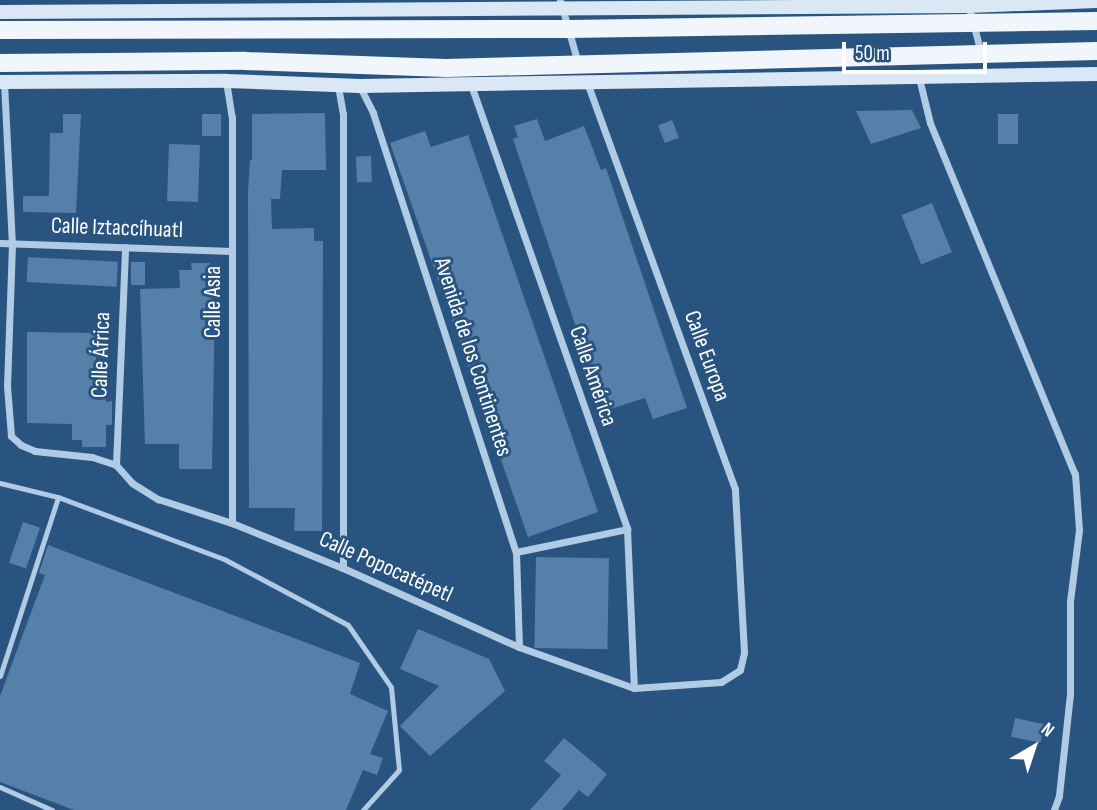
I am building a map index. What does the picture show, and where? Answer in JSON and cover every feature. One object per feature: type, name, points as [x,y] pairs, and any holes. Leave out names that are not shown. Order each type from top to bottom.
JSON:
[{"type":"main road","points":[[0,30],[568,29],[969,10],[1097,20]]},
{"type":"main road","points":[[0,63],[245,61],[446,68],[1097,51]]},
{"type":"street","points":[[0,12],[560,3],[969,10],[1097,1]]},
{"type":"street","name":"Calle Europa","points":[[560,3],[579,65],[735,489],[744,652]]},
{"type":"street","points":[[969,10],[981,54]]},
{"type":"street","points":[[3,386],[12,244],[2,82],[226,81],[360,86],[1097,74]]},
{"type":"street","points":[[919,78],[930,123],[1075,474],[1079,530],[1069,601],[1070,694],[1059,796],[1054,810]]},
{"type":"street","name":"Calle Asia","points":[[226,81],[232,117],[232,523]]},
{"type":"street","name":"Calle América","points":[[471,85],[627,529],[634,688]]},
{"type":"street","points":[[338,86],[343,114],[344,568]]},
{"type":"street","name":"Avenida de los Continentes","points":[[360,86],[373,113],[516,552],[519,647]]},
{"type":"street","name":"Calle Iztaccíhuatl","points":[[0,243],[232,251]]},
{"type":"street","name":"Calle África","points":[[116,465],[125,247]]},
{"type":"street","name":"Calle Popocatépetl","points":[[3,386],[11,436],[21,445],[35,451],[92,457],[116,465],[132,483],[158,499],[232,523],[344,568],[519,647],[634,688],[721,682],[740,670],[744,652]]},
{"type":"street","points":[[516,552],[627,529]]},
{"type":"lane","points":[[0,483],[58,497],[224,559],[348,625],[391,687],[399,770],[363,810]]},
{"type":"lane","points":[[0,676],[58,497]]},
{"type":"lane","points":[[0,787],[52,810]]},
{"type":"building","points":[[912,110],[921,128],[871,144],[856,111]]},
{"type":"building","points":[[325,113],[326,170],[282,170],[280,199],[271,199],[272,229],[314,228],[314,241],[323,241],[322,531],[294,531],[295,508],[249,508],[248,192],[252,160],[252,114]]},
{"type":"building","points":[[63,114],[81,114],[76,213],[23,212],[23,196],[49,196],[50,133],[63,133]]},
{"type":"building","points":[[202,114],[221,114],[221,136],[202,136]]},
{"type":"building","points":[[998,114],[1018,114],[1018,144],[998,144]]},
{"type":"building","points":[[537,119],[545,141],[584,126],[601,170],[606,168],[687,408],[653,419],[645,398],[604,411],[513,139],[518,137],[514,126]]},
{"type":"building","points":[[672,120],[679,138],[665,143],[658,125]]},
{"type":"building","points":[[425,131],[431,147],[468,135],[598,512],[528,537],[390,143]]},
{"type":"building","points":[[169,144],[200,145],[198,202],[167,201]]},
{"type":"building","points":[[371,156],[372,182],[357,183],[356,157]]},
{"type":"building","points":[[932,203],[952,252],[921,265],[901,215]]},
{"type":"building","points":[[28,257],[118,262],[117,287],[27,282]]},
{"type":"building","points":[[131,262],[145,262],[145,285],[131,285]]},
{"type":"building","points":[[191,263],[210,263],[211,298],[215,298],[212,469],[179,469],[179,444],[145,444],[140,289],[180,288],[179,270],[192,270]]},
{"type":"building","points":[[27,332],[96,333],[96,392],[105,392],[106,402],[112,401],[112,425],[106,425],[106,447],[82,447],[82,440],[72,440],[72,424],[27,423]]},
{"type":"building","points":[[23,522],[40,528],[26,569],[9,563]]},
{"type":"building","points":[[48,545],[360,663],[350,694],[388,711],[370,754],[383,758],[377,775],[363,770],[346,810],[74,810],[0,782],[0,696],[45,575],[39,573]]},
{"type":"building","points":[[536,557],[609,558],[607,649],[534,648]]},
{"type":"building","points":[[418,629],[489,659],[505,691],[430,756],[400,726],[439,686],[400,669]]},
{"type":"building","points":[[1015,718],[1044,724],[1040,743],[1011,737]]},
{"type":"building","points":[[564,738],[607,774],[588,797],[579,790],[562,810],[530,810],[561,775],[544,761]]}]
